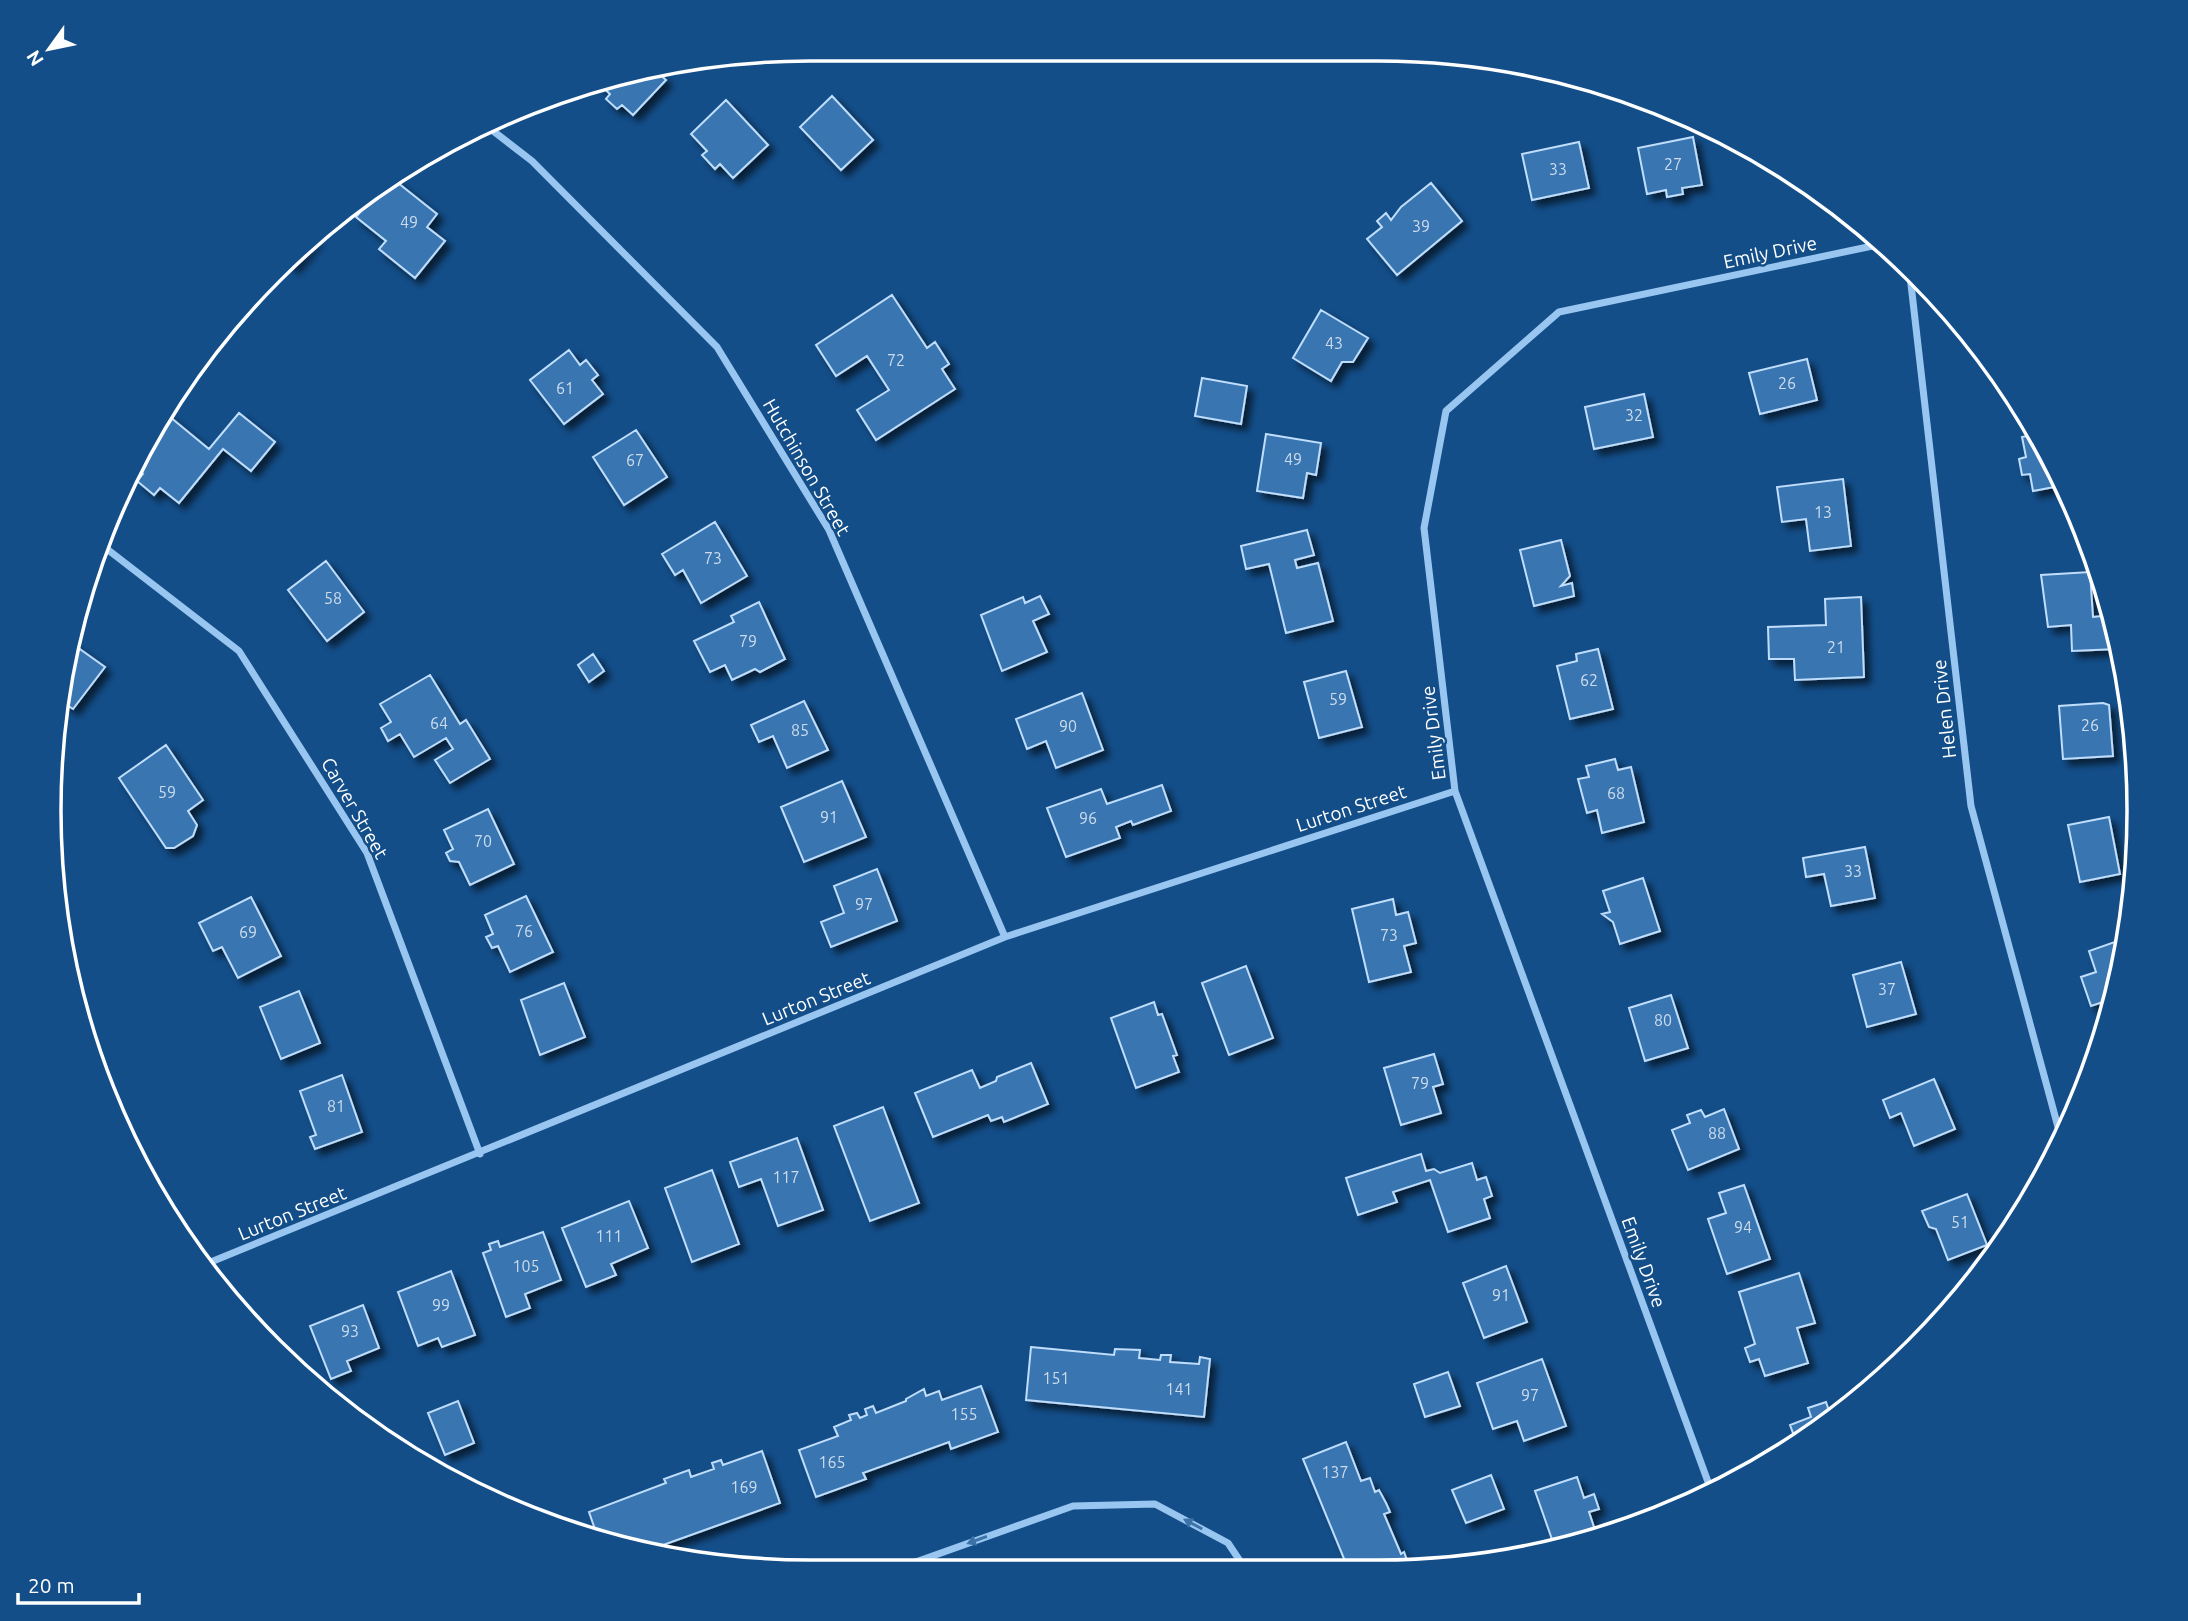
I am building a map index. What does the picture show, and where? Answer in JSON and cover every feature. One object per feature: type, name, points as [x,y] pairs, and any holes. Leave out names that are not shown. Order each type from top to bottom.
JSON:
[{"type":"street","name":"Hutchinson Street","points":[[494,132],[532,161],[717,347],[829,530],[1005,937]]},
{"type":"street","name":"Emily Drive","points":[[1708,1482],[1455,791],[1424,528],[1446,411],[1559,312],[1871,246]]},
{"type":"street","name":"Helen Drive","points":[[1911,285],[1971,806],[2057,1124]]},
{"type":"street","name":"Carver Street","points":[[108,550],[240,651],[367,853],[480,1154]]},
{"type":"street","name":"Lurton Street","points":[[212,1262],[1005,937],[1455,791]]},
{"type":"street","points":[[922,1560],[1073,1506],[1154,1504],[1228,1543],[1239,1560]]},
{"type":"building","points":[[662,76],[666,80],[633,115],[622,105],[617,109],[606,99],[610,94],[606,90]]},
{"type":"building","points":[[832,96],[873,140],[841,170],[800,127]]},
{"type":"building","points":[[726,100],[768,145],[733,178],[720,164],[715,169],[702,155],[707,151],[691,134]]},
{"type":"building","points":[[1693,137],[1702,185],[1682,188],[1683,194],[1667,197],[1666,190],[1647,194],[1638,148]]},
{"type":"building","points":[[1579,142],[1589,188],[1532,200],[1522,154]]},
{"type":"building","points":[[1431,183],[1462,221],[1397,275],[1367,239],[1382,227],[1377,221],[1386,213],[1391,220],[1401,207]]},
{"type":"building","points":[[400,184],[437,214],[427,227],[445,241],[415,278],[379,249],[386,241],[356,217]]},
{"type":"building","points":[[892,295],[927,348],[935,342],[949,364],[942,369],[955,389],[876,440],[857,410],[889,390],[867,356],[836,376],[816,345]]},
{"type":"building","points":[[1321,310],[1368,338],[1353,362],[1342,362],[1331,381],[1293,358]]},
{"type":"building","points":[[569,350],[580,365],[586,360],[598,375],[592,380],[603,394],[564,424],[530,380]]},
{"type":"building","points":[[1807,359],[1817,400],[1760,414],[1749,373]]},
{"type":"building","points":[[1202,378],[1247,386],[1241,424],[1195,416]]},
{"type":"building","points":[[1644,394],[1653,437],[1594,449],[1585,407]]},
{"type":"building","points":[[239,413],[275,442],[251,471],[223,449],[179,503],[160,488],[154,495],[138,482],[173,419],[209,449]]},
{"type":"building","points":[[636,430],[667,477],[624,505],[593,457]]},
{"type":"building","points":[[1266,434],[1321,443],[1316,475],[1307,473],[1303,498],[1257,491]]},
{"type":"building","points":[[2026,436],[2053,487],[2033,491],[2030,474],[2022,475],[2019,459],[2026,457],[2022,437]]},
{"type":"building","points":[[1843,479],[1851,546],[1810,551],[1806,519],[1782,522],[1777,487]]},
{"type":"building","points":[[715,522],[747,576],[701,603],[683,570],[675,575],[662,554]]},
{"type":"building","points":[[1307,530],[1314,555],[1295,560],[1297,568],[1318,563],[1333,621],[1286,633],[1269,564],[1246,569],[1241,546]]},
{"type":"building","points":[[1561,540],[1570,576],[1561,586],[1572,583],[1574,596],[1534,606],[1520,550]]},
{"type":"building","points":[[326,561],[364,612],[327,641],[288,590]]},
{"type":"building","points":[[2088,572],[2093,617],[2101,616],[2109,649],[2072,651],[2071,625],[2048,627],[2041,575]]},
{"type":"building","points":[[1040,596],[1049,614],[1033,621],[1047,652],[1002,671],[981,615],[1023,597],[1025,603]]},
{"type":"building","points":[[1861,597],[1864,677],[1795,680],[1794,659],[1769,659],[1768,627],[1826,625],[1825,599]]},
{"type":"building","points":[[759,602],[785,659],[760,672],[755,669],[732,680],[725,665],[710,672],[694,641],[734,622],[731,616]]},
{"type":"building","points":[[80,649],[105,667],[73,709],[69,706]]},
{"type":"building","points":[[1598,649],[1613,709],[1570,719],[1557,666],[1577,661],[1576,654]]},
{"type":"building","points":[[593,654],[604,671],[589,682],[578,665]]},
{"type":"building","points":[[1346,671],[1362,727],[1319,738],[1304,682]]},
{"type":"building","points":[[430,675],[460,724],[466,720],[490,759],[450,783],[435,760],[453,749],[446,738],[414,757],[400,734],[388,741],[381,728],[391,722],[380,704]]},
{"type":"building","points":[[1082,693],[1103,750],[1056,768],[1046,741],[1027,749],[1016,719]]},
{"type":"building","points":[[804,701],[828,750],[787,768],[773,736],[759,742],[751,725]]},
{"type":"building","points":[[2103,703],[2109,705],[2113,756],[2063,759],[2059,706]]},
{"type":"building","points":[[166,745],[203,800],[188,811],[197,825],[193,836],[174,848],[166,848],[119,778]]},
{"type":"building","points":[[1615,759],[1618,770],[1631,767],[1644,822],[1602,833],[1597,810],[1587,813],[1578,779],[1589,777],[1586,766]]},
{"type":"building","points":[[842,781],[866,837],[804,862],[781,807]]},
{"type":"building","points":[[1162,785],[1171,811],[1133,825],[1131,821],[1116,827],[1120,838],[1066,857],[1047,808],[1101,789],[1107,804]]},
{"type":"building","points":[[488,809],[514,864],[470,885],[459,862],[450,861],[446,853],[453,849],[444,830]]},
{"type":"building","points":[[2109,817],[2120,874],[2080,882],[2068,825]]},
{"type":"building","points":[[1865,847],[1875,898],[1831,906],[1824,874],[1806,877],[1803,858]]},
{"type":"building","points":[[877,869],[897,921],[831,947],[821,922],[844,913],[834,886]]},
{"type":"building","points":[[1643,878],[1660,931],[1620,944],[1613,922],[1602,914],[1610,912],[1603,891]]},
{"type":"building","points":[[526,896],[553,952],[510,972],[498,946],[492,948],[486,937],[493,934],[485,915]]},
{"type":"building","points":[[251,897],[281,956],[238,978],[222,947],[213,951],[199,923]]},
{"type":"building","points":[[1393,899],[1396,915],[1408,912],[1416,943],[1404,946],[1411,972],[1369,982],[1352,909]]},
{"type":"building","points":[[2114,942],[2101,1003],[2091,1006],[2081,977],[2096,972],[2089,951]]},
{"type":"building","points":[[1901,962],[1916,1014],[1867,1027],[1853,975]]},
{"type":"building","points":[[1246,966],[1273,1038],[1229,1055],[1202,983]]},
{"type":"building","points":[[564,983],[585,1037],[540,1055],[521,1000]]},
{"type":"building","points":[[299,991],[320,1043],[281,1059],[260,1007]]},
{"type":"building","points":[[1671,995],[1688,1048],[1645,1061],[1629,1008]]},
{"type":"building","points":[[1154,1002],[1158,1015],[1162,1014],[1177,1055],[1173,1056],[1179,1072],[1136,1088],[1111,1018]]},
{"type":"building","points":[[1434,1054],[1443,1084],[1433,1087],[1441,1113],[1401,1125],[1384,1068]]},
{"type":"building","points":[[1031,1063],[1048,1104],[1004,1122],[1002,1117],[991,1121],[988,1115],[933,1137],[915,1093],[972,1070],[980,1088],[996,1081],[997,1077]]},
{"type":"building","points":[[342,1075],[362,1132],[315,1149],[310,1137],[316,1135],[300,1091]]},
{"type":"building","points":[[1934,1079],[1955,1129],[1914,1146],[1901,1113],[1890,1118],[1883,1100]]},
{"type":"building","points":[[883,1107],[919,1203],[870,1221],[834,1126]]},
{"type":"building","points":[[1724,1109],[1739,1149],[1688,1170],[1672,1130],[1690,1123],[1687,1115],[1701,1110],[1705,1117]]},
{"type":"building","points":[[797,1138],[823,1210],[778,1226],[761,1179],[739,1187],[730,1162]]},
{"type":"building","points":[[1421,1154],[1426,1171],[1434,1169],[1440,1173],[1472,1163],[1477,1180],[1486,1177],[1492,1196],[1484,1199],[1490,1218],[1448,1232],[1430,1180],[1393,1192],[1397,1202],[1358,1215],[1346,1178]]},
{"type":"building","points":[[712,1170],[739,1244],[692,1262],[665,1188]]},
{"type":"building","points":[[1744,1185],[1770,1259],[1727,1274],[1708,1219],[1726,1213],[1719,1193]]},
{"type":"building","points":[[1967,1194],[1987,1245],[1948,1260],[1936,1229],[1929,1227],[1922,1211]]},
{"type":"building","points":[[629,1201],[648,1248],[611,1264],[616,1275],[586,1287],[562,1228]]},
{"type":"building","points":[[543,1232],[561,1280],[525,1294],[530,1308],[506,1317],[483,1253],[491,1250],[489,1244],[498,1241],[500,1247]]},
{"type":"building","points":[[1506,1266],[1527,1322],[1484,1338],[1463,1283]]},
{"type":"building","points":[[451,1271],[475,1335],[442,1347],[438,1338],[418,1346],[398,1292]]},
{"type":"building","points":[[1799,1273],[1815,1323],[1797,1328],[1808,1363],[1765,1376],[1759,1359],[1750,1362],[1745,1348],[1755,1344],[1739,1292]]},
{"type":"building","points":[[363,1305],[379,1348],[347,1361],[351,1371],[331,1379],[310,1326]]},
{"type":"building","points":[[1031,1347],[1114,1355],[1115,1349],[1140,1350],[1139,1358],[1160,1360],[1161,1355],[1171,1355],[1170,1362],[1199,1364],[1200,1357],[1210,1359],[1204,1417],[1026,1400]]},
{"type":"building","points":[[1542,1359],[1566,1426],[1524,1441],[1517,1421],[1493,1429],[1477,1383]]},
{"type":"building","points":[[1448,1372],[1460,1406],[1425,1417],[1414,1384]]},
{"type":"building","points":[[981,1386],[998,1432],[951,1449],[949,1442],[863,1473],[866,1479],[816,1497],[799,1450],[838,1436],[834,1427],[851,1420],[849,1415],[857,1413],[860,1418],[867,1415],[865,1409],[873,1406],[876,1413],[906,1401],[924,1389],[926,1396],[939,1391],[942,1400]]},
{"type":"building","points":[[458,1401],[474,1443],[445,1455],[428,1413]]},
{"type":"building","points":[[1826,1402],[1828,1409],[1793,1434],[1790,1425],[1811,1417],[1808,1408]]},
{"type":"building","points":[[1346,1442],[1361,1481],[1370,1478],[1375,1492],[1379,1490],[1386,1503],[1390,1512],[1384,1514],[1401,1554],[1404,1552],[1406,1559],[1345,1560],[1303,1459]]},
{"type":"building","points":[[762,1451],[780,1503],[663,1545],[594,1527],[589,1512],[666,1483],[664,1479],[689,1470],[691,1477],[714,1469],[712,1463],[721,1460],[723,1465]]},
{"type":"building","points":[[1491,1475],[1504,1509],[1466,1523],[1452,1490]]},
{"type":"building","points":[[1577,1477],[1584,1498],[1594,1494],[1599,1509],[1589,1512],[1594,1527],[1552,1539],[1535,1491]]}]
